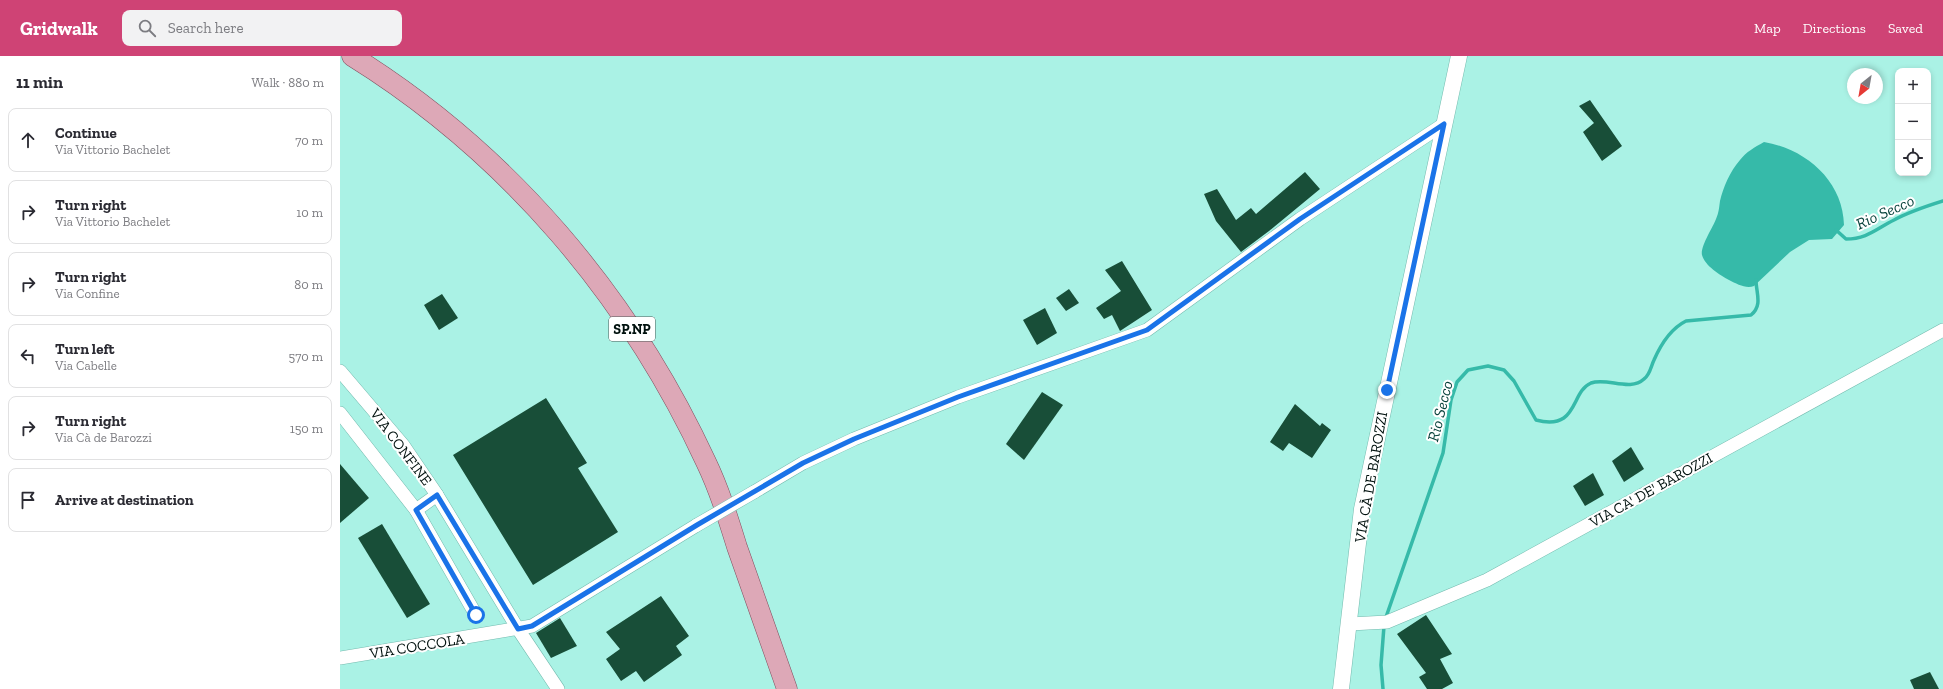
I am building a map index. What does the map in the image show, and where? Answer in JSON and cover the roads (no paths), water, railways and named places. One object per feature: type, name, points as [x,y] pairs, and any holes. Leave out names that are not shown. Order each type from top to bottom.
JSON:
[{"type":"main road","name":"SP.NP","points":[[352,56],[401,89],[437,116],[501,172],[537,208],[567,242],[612,299],[667,386],[707,463],[786,689]]},
{"type":"street","name":"VIA CÀ DE BAROZZI","points":[[1341,689],[1350,624],[1362,509],[1459,56]]},
{"type":"street","name":"VIA COCCOLA","points":[[340,658],[518,629],[538,623],[697,525],[803,463],[854,439],[958,397],[1147,330],[1300,219],[1444,124]]},
{"type":"street","name":"VIA CA' DE' BAROZZI","points":[[1350,624],[1382,622],[1487,580],[1943,330]]},
{"type":"street","name":"VIA CONFINE","points":[[340,371],[403,445],[437,495],[518,629],[558,689]]},
{"type":"street","points":[[340,413],[416,510],[476,615]]},
{"type":"street","points":[[416,510],[437,495]]},
{"type":"waterway","name":"Rio Secco","points":[[1836,230],[1846,239],[1853,239],[1871,233],[1906,214],[1943,201]]},
{"type":"waterway","name":"Rio Secco","points":[[1385,620],[1443,453],[1451,400],[1457,382],[1468,370],[1488,366],[1504,370],[1514,381],[1536,420],[1550,422],[1560,420],[1567,416],[1584,388],[1591,383],[1604,382],[1632,384],[1638,383],[1644,379],[1649,373],[1663,343],[1680,324],[1686,321],[1751,315],[1755,311],[1758,303],[1756,280]]},
{"type":"waterway","name":"Rio Secco","points":[[1383,689],[1381,665],[1384,626]]}]
